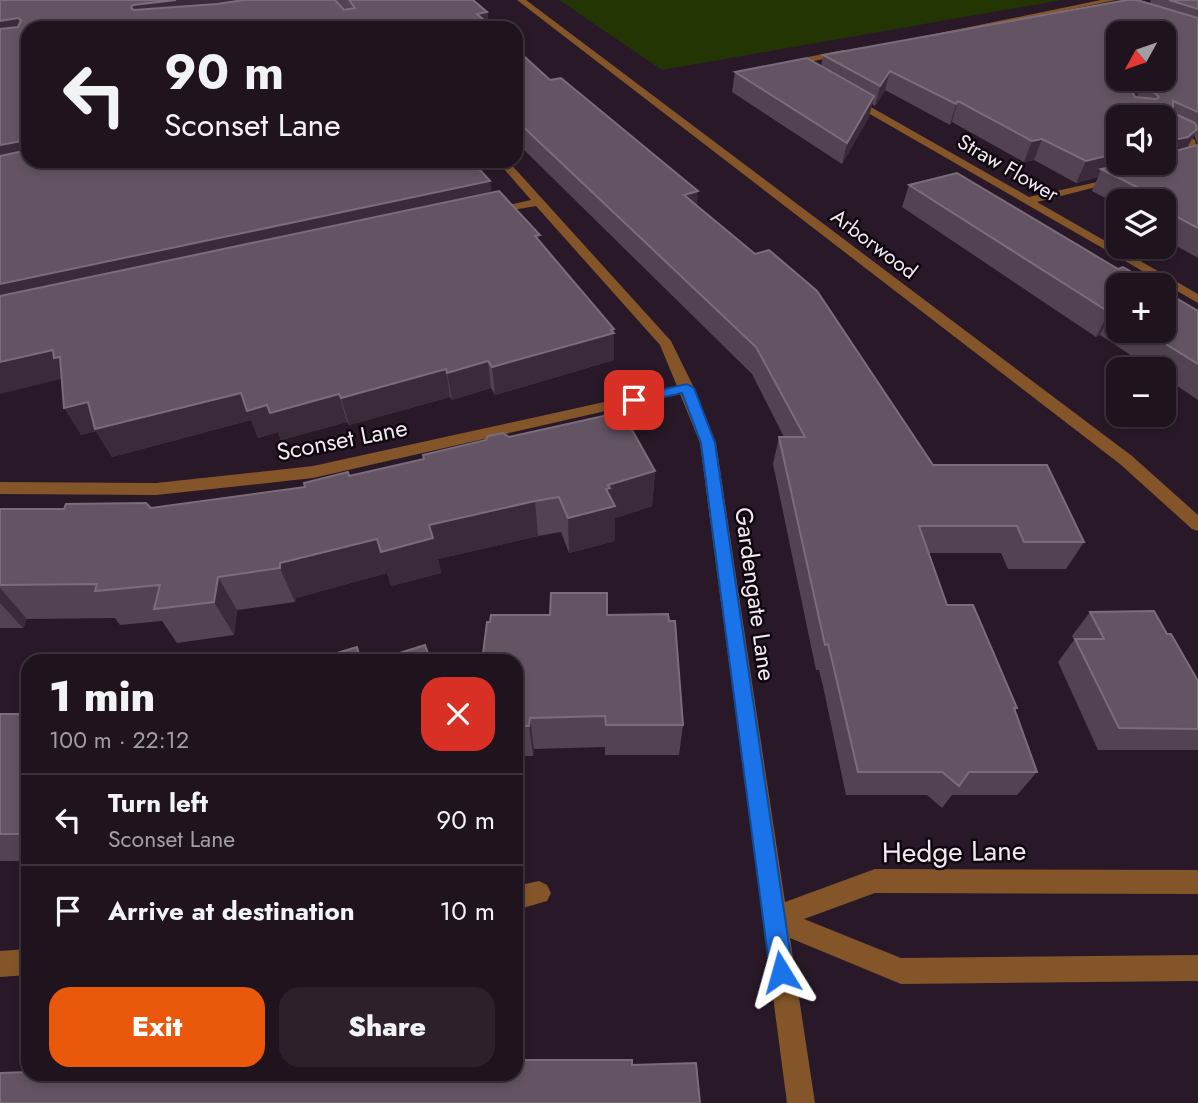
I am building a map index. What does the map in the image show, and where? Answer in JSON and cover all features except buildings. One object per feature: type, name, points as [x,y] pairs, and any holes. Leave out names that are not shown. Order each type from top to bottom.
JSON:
[{"type":"street","name":"Arborwood","points":[[521,0],[1126,460],[1198,525]]},
{"type":"street","points":[[904,41],[1113,3]]},
{"type":"street","points":[[828,86],[806,72],[804,64],[811,59],[852,50]]},
{"type":"street","name":"Straw Flower","points":[[839,93],[1198,299]]},
{"type":"street","points":[[1176,133],[1190,140],[1194,152],[1176,163]]},
{"type":"street","name":"Gardengate Lane","points":[[508,168],[666,344],[687,388],[708,443],[801,1103]]},
{"type":"street","points":[[1027,201],[1131,175]]},
{"type":"street","points":[[485,214],[539,202]]},
{"type":"street","name":"Sconset Lane","points":[[0,488],[156,489],[313,472],[687,388]]},
{"type":"street","name":"Hedge Lane","points":[[773,919],[875,881],[1198,882]]},
{"type":"street","points":[[773,919],[901,971],[1198,968]]},
{"type":"street","points":[[0,964],[21,962]]},
{"type":"green space","points":[[559,0],[1061,0],[662,70]]},
{"type":"route","points":[[634,400],[687,388],[708,443],[781,972]]}]
